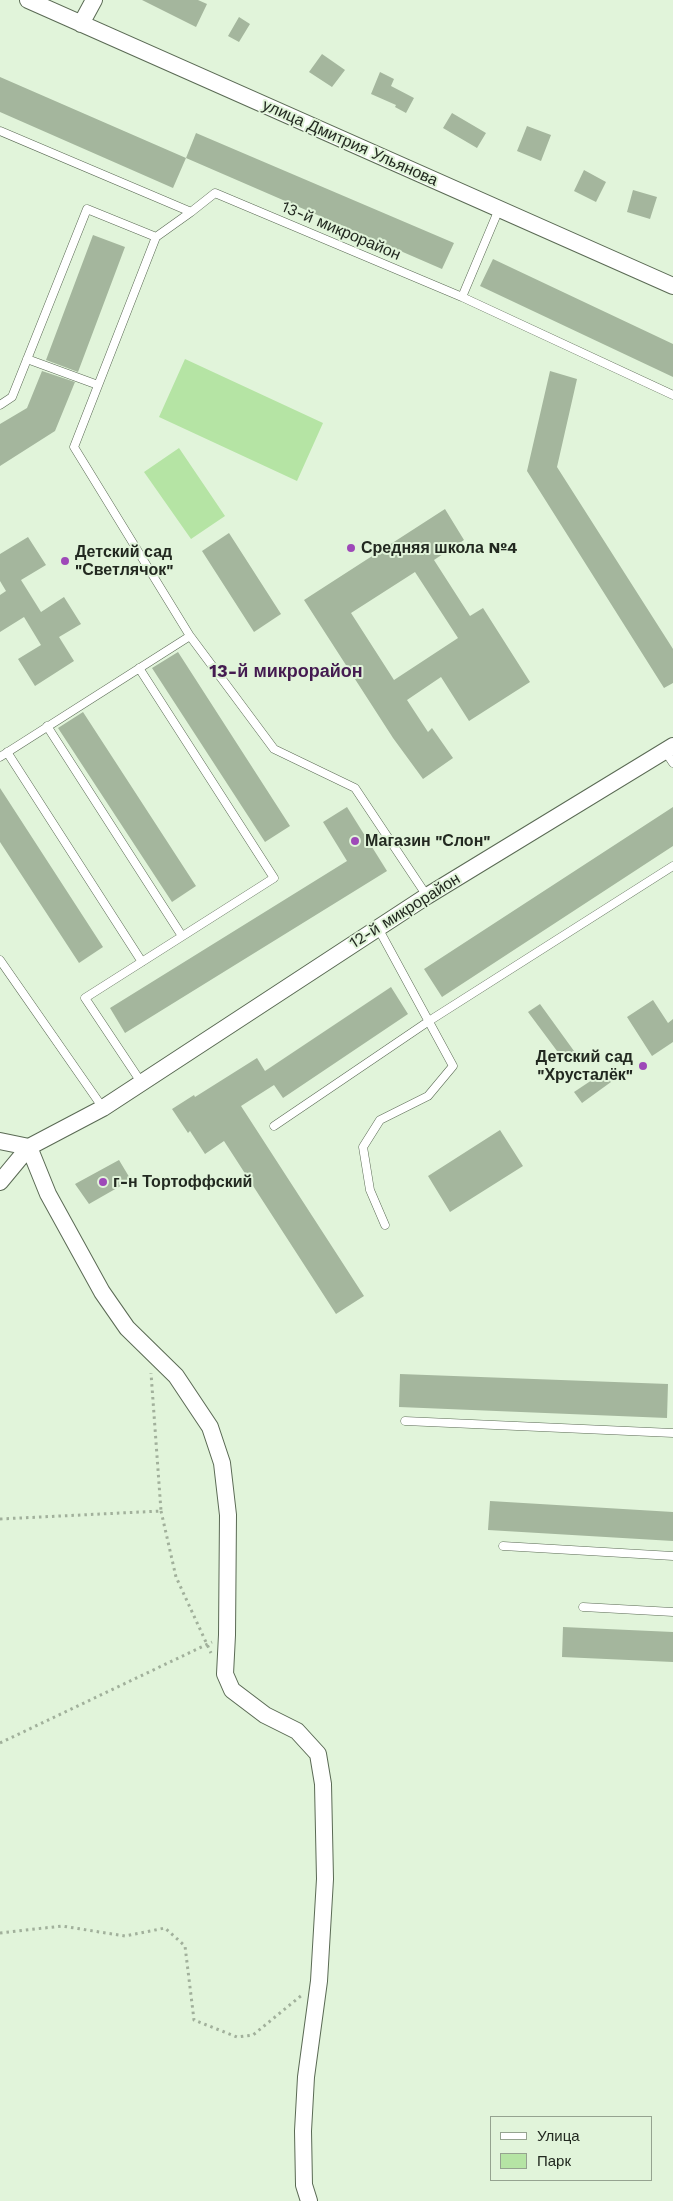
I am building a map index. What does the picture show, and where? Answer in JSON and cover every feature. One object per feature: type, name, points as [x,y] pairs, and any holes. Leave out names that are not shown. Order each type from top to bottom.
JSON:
[{"type":"street","name":"улица Дмитрия Ульянова","points":[[28,0],[673,286]]},
{"type":"street","points":[[81,24],[94,0]]},
{"type":"street","name":"12-й микрорайон","points":[[29,1147],[103,1108],[427,896],[670,753]]},
{"type":"street","points":[[0,1141],[29,1147]]},
{"type":"street","points":[[0,1182],[29,1147]]},
{"type":"street","points":[[29,1147],[48,1194],[102,1292],[127,1328],[176,1376],[210,1428],[222,1463],[228,1515],[225,1674],[232,1690],[265,1715],[297,1732],[318,1754],[323,1784],[325,1879],[319,1981],[306,2077],[303,2131],[304,2185],[309,2201]]},
{"type":"lane","points":[[0,130],[191,212]]},
{"type":"lane","name":"13-й микрорайон","points":[[191,212],[215,193],[462,297],[673,395]]},
{"type":"lane","points":[[0,405],[12,397],[87,209],[156,237]]},
{"type":"lane","points":[[462,297],[498,209]]},
{"type":"lane","points":[[191,212],[156,237],[74,448],[190,636],[274,749],[355,788],[427,896]]},
{"type":"lane","points":[[27,359],[98,385]]},
{"type":"lane","points":[[142,962],[3,755],[190,636]]},
{"type":"lane","points":[[139,668],[274,878],[85,998],[141,1082]]},
{"type":"lane","points":[[47,726],[182,936]]},
{"type":"lane","points":[[274,1126],[429,1021],[673,866]]},
{"type":"lane","points":[[378,928],[453,1066],[428,1096],[380,1120],[364,1147],[370,1190],[385,1225]]},
{"type":"lane","points":[[0,960],[103,1108]]},
{"type":"lane","points":[[405,1421],[673,1433]]},
{"type":"lane","points":[[503,1546],[673,1556]]},
{"type":"lane","points":[[583,1607],[673,1612]]},
{"type":"path","points":[[150,1350],[161,1510],[176,1577],[206,1645],[225,1674]]},
{"type":"path","points":[[0,1519],[161,1510]]},
{"type":"path","points":[[0,1743],[227,1635]]},
{"type":"path","points":[[0,1933],[62,1926],[125,1936],[165,1928],[185,1946],[194,2020],[237,2037],[254,2036],[319,1981]]},
{"type":"green space","points":[[185,359],[323,423],[297,481],[159,417]]},
{"type":"green space","points":[[179,448],[225,516],[191,539],[144,472]]},
{"type":"building","points":[[142,0],[198,0],[207,4],[196,27]]},
{"type":"building","points":[[239,17],[250,24],[239,42],[228,36]]},
{"type":"building","points":[[322,54],[345,70],[332,87],[309,72]]},
{"type":"building","points":[[380,72],[394,79],[391,86],[414,98],[406,113],[395,107],[396,105],[371,94]]},
{"type":"building","points":[[0,77],[186,158],[173,188],[0,112]]},
{"type":"building","points":[[452,113],[486,133],[477,148],[443,128]]},
{"type":"building","points":[[527,126],[551,135],[541,161],[517,151]]},
{"type":"building","points":[[196,133],[454,243],[442,269],[186,158]]},
{"type":"building","points":[[584,170],[606,182],[596,202],[574,191]]},
{"type":"building","points":[[633,190],[657,197],[650,219],[627,212]]},
{"type":"building","points":[[93,235],[125,247],[78,372],[46,360]]},
{"type":"building","points":[[493,259],[673,344],[673,377],[480,286]]},
{"type":"building","points":[[42,371],[75,382],[55,431],[0,466],[0,424],[27,408]]},
{"type":"building","points":[[550,371],[577,379],[557,467],[673,649],[673,683],[664,688],[527,471]]},
{"type":"building","points":[[445,509],[464,540],[434,560],[470,616],[483,608],[530,682],[469,721],[441,677],[407,700],[428,732],[432,728],[453,758],[423,779],[393,738],[304,600]],"holes":[[[415,572],[458,638],[394,680],[351,613]]]},
{"type":"building","points":[[229,533],[281,614],[254,632],[202,551]]},
{"type":"building","points":[[28,537],[46,565],[21,580],[41,612],[64,597],[81,624],[59,637],[74,661],[35,686],[18,659],[41,645],[24,617],[0,632],[0,595],[6,591],[0,581],[0,554]]},
{"type":"building","points":[[178,652],[290,826],[265,842],[152,668]]},
{"type":"building","points":[[83,712],[196,886],[172,902],[58,728]]},
{"type":"building","points":[[0,788],[103,947],[79,963],[0,842]]},
{"type":"building","points":[[347,807],[387,871],[125,1033],[110,1008],[347,861],[323,822]]},
{"type":"building","points":[[673,807],[673,846],[442,997],[424,969]]},
{"type":"building","points":[[391,987],[408,1014],[283,1098],[274,1085],[241,1106],[364,1296],[336,1314],[224,1141],[205,1154],[190,1131],[188,1133],[172,1109],[194,1095],[195,1097],[257,1058],[265,1071]]},
{"type":"building","points":[[653,1000],[668,1023],[673,1019],[673,1042],[652,1056],[627,1017]]},
{"type":"building","points":[[540,1004],[574,1051],[563,1059],[528,1012]]},
{"type":"building","points":[[604,1072],[611,1082],[582,1103],[574,1092]]},
{"type":"building","points":[[500,1130],[523,1166],[450,1212],[428,1176]]},
{"type":"building","name":"г-н Тортоффский","points":[[119,1160],[131,1180],[89,1204],[75,1184]]},
{"type":"building","points":[[400,1374],[668,1384],[667,1418],[399,1407]]},
{"type":"building","points":[[490,1501],[673,1512],[673,1541],[488,1530]]},
{"type":"building","points":[[563,1627],[673,1632],[673,1662],[562,1657]]},
{"type":"place","name":"Средняя школа №4","points":[[351,548]]},
{"type":"place","name":"Детский сад \"Светлячок\"","points":[[65,561]]},
{"type":"place","name":"Магазин \"Слон\"","points":[[355,841]]},
{"type":"place","name":"Детский сад \"Хрусталёк\"","points":[[643,1066]]},
{"type":"place","name":"г-н Тортоффский","points":[[103,1182]]},
{"type":"district","name":"13-й микрорайон","points":[[286,672]]}]
